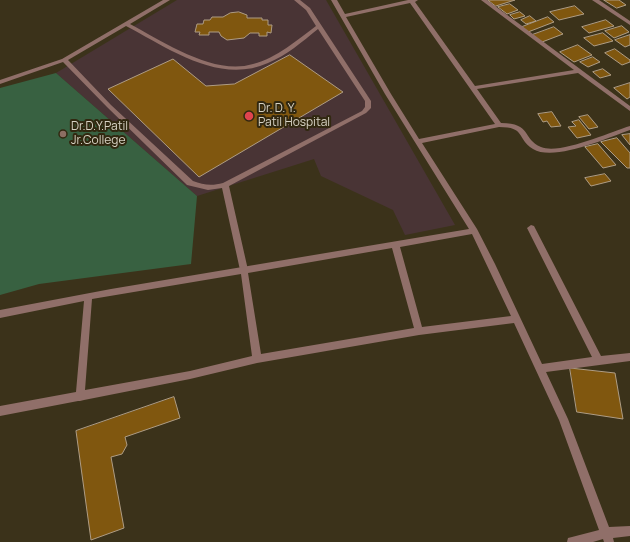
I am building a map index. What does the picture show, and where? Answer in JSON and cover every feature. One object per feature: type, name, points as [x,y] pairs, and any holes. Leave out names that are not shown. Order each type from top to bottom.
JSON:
[{"type":"street","points":[[0,82],[64,60],[167,0]]},
{"type":"street","points":[[64,60],[109,106],[190,183],[205,189],[225,185],[339,126],[364,112],[368,108],[368,101],[308,9],[297,0]]},
{"type":"street","points":[[334,0],[388,94],[419,141],[474,231],[540,368],[562,419],[608,538]]},
{"type":"street","points":[[342,16],[413,0],[499,125]]},
{"type":"street","points":[[484,0],[630,109]]},
{"type":"street","points":[[595,0],[630,23]]},
{"type":"street","points":[[127,24],[202,62],[221,66],[246,68],[261,64],[282,53],[319,26]]},
{"type":"street","points":[[474,88],[579,71]]},
{"type":"street","points":[[419,141],[507,124],[520,128],[533,146],[546,151],[563,149],[630,128]]},
{"type":"street","points":[[225,185],[244,270],[256,359]]},
{"type":"street","points":[[531,228],[598,360]]},
{"type":"street","points":[[0,314],[88,297],[474,231]]},
{"type":"street","points":[[395,244],[419,332]]},
{"type":"street","points":[[80,397],[88,297]]},
{"type":"street","points":[[0,411],[190,375],[256,359],[419,332],[517,319]]},
{"type":"street","points":[[540,368],[630,357]]},
{"type":"street","points":[[572,542],[608,538],[630,531]]},
{"type":"shaded area","name":"Dr. D. Y. Patil Hospital","points":[[177,0],[326,0],[455,225],[405,235],[393,210],[321,176],[314,159],[197,196],[56,73]]},
{"type":"green space","name":"Dr.D.Y.Patil Jr.College","points":[[56,73],[197,196],[191,264],[39,284],[0,295],[0,88]]},
{"type":"building","points":[[488,0],[515,0],[496,6]]},
{"type":"building","points":[[604,0],[619,0],[626,5],[617,8]]},
{"type":"building","points":[[510,4],[518,10],[507,14],[498,7]]},
{"type":"building","points":[[575,6],[584,14],[559,20],[550,12]]},
{"type":"building","points":[[239,12],[247,15],[247,18],[262,18],[262,20],[268,20],[268,25],[272,25],[271,33],[267,32],[267,36],[259,36],[259,33],[250,33],[244,38],[227,40],[221,36],[219,32],[209,32],[209,35],[199,35],[200,32],[195,32],[197,24],[203,24],[204,20],[210,20],[212,17],[223,17],[230,13]]},
{"type":"building","points":[[520,12],[525,16],[514,19],[510,15]]},
{"type":"building","points":[[530,16],[536,21],[526,24],[521,20]]},
{"type":"building","points":[[548,17],[554,22],[528,32],[522,27]]},
{"type":"building","points":[[606,20],[614,26],[589,33],[582,27]]},
{"type":"building","points":[[622,26],[629,32],[614,38],[605,31]]},
{"type":"building","points":[[554,27],[563,34],[542,42],[532,35]]},
{"type":"building","points":[[603,33],[613,41],[594,46],[584,38]]},
{"type":"building","points":[[630,35],[630,45],[625,47],[615,40]]},
{"type":"building","points":[[578,45],[592,55],[574,62],[560,52]]},
{"type":"building","points":[[615,49],[630,60],[630,62],[622,65],[605,53]]},
{"type":"building","points":[[290,55],[343,92],[199,177],[108,89],[173,59],[206,86],[234,84]]},
{"type":"building","points":[[593,57],[600,62],[588,67],[580,62]]},
{"type":"building","points":[[603,69],[611,75],[600,78],[593,72]]},
{"type":"building","points":[[630,83],[630,97],[627,99],[614,88]]},
{"type":"building","points":[[552,112],[561,126],[551,127],[547,121],[543,122],[538,114]]},
{"type":"building","points":[[588,115],[598,127],[589,129],[579,117]]},
{"type":"building","points":[[579,120],[591,135],[577,138],[568,127],[576,126],[572,122]]},
{"type":"building","points":[[630,134],[630,145],[622,135]]},
{"type":"building","points":[[617,138],[630,153],[630,168],[627,168],[601,142]]},
{"type":"building","points":[[598,144],[616,165],[603,168],[585,147]]},
{"type":"building","points":[[605,174],[611,181],[591,186],[585,178]]},
{"type":"building","points":[[570,368],[615,373],[623,419],[577,412]]},
{"type":"building","points":[[174,397],[180,418],[125,437],[127,445],[122,454],[111,457],[124,528],[91,540],[76,431]]},
{"type":"place","name":"Dr. D. Y. Patil Hospital","points":[[249,116]]},
{"type":"place","name":"Dr.D.Y.Patil Jr.College","points":[[63,134]]}]
